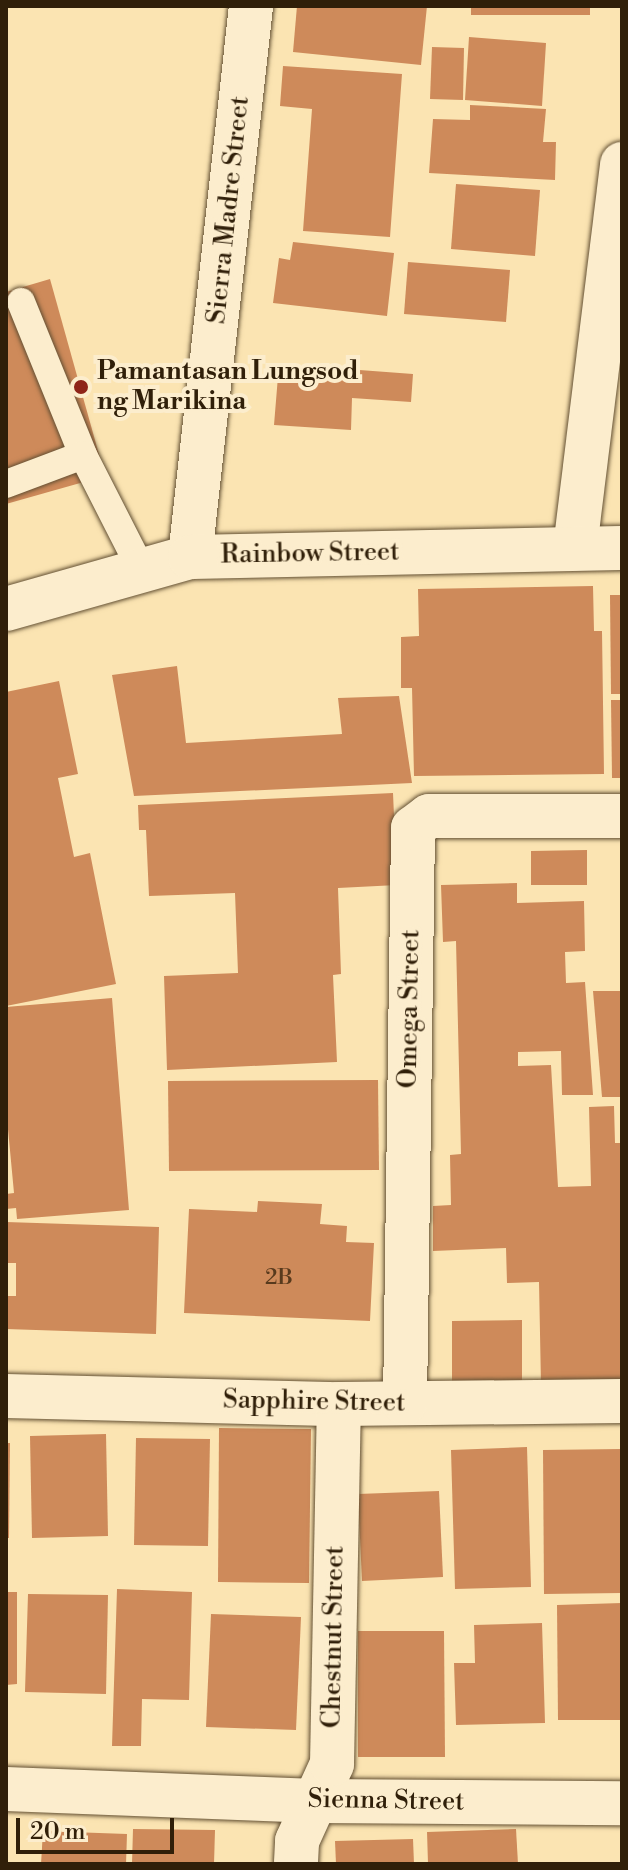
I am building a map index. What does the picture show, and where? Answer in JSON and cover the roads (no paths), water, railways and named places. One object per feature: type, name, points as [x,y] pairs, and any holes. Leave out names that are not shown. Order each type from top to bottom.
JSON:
[{"type":"street","name":"Sierra Madre Street","points":[[190,557],[251,6]]},
{"type":"street","points":[[575,548],[622,164]]},
{"type":"street","name":"Rainbow Street","points":[[6,609],[190,557],[622,548]]},
{"type":"street","name":"Omega Street","points":[[405,1403],[413,828],[429,816],[622,816]]},
{"type":"street","name":"Sapphire Street","points":[[6,1396],[339,1404],[622,1401]]},
{"type":"street","name":"Chestnut Street","points":[[296,1862],[297,1841],[332,1764],[339,1404]]},
{"type":"street","name":"Sienna Street","points":[[6,1789],[316,1801],[622,1803]]},
{"type":"lane","points":[[21,302],[83,455],[142,571]]},
{"type":"lane","points":[[6,484],[83,455]]},
{"type":"place","name":"Pamantasan Lungsod ng Marikina","points":[[81,387]]}]
